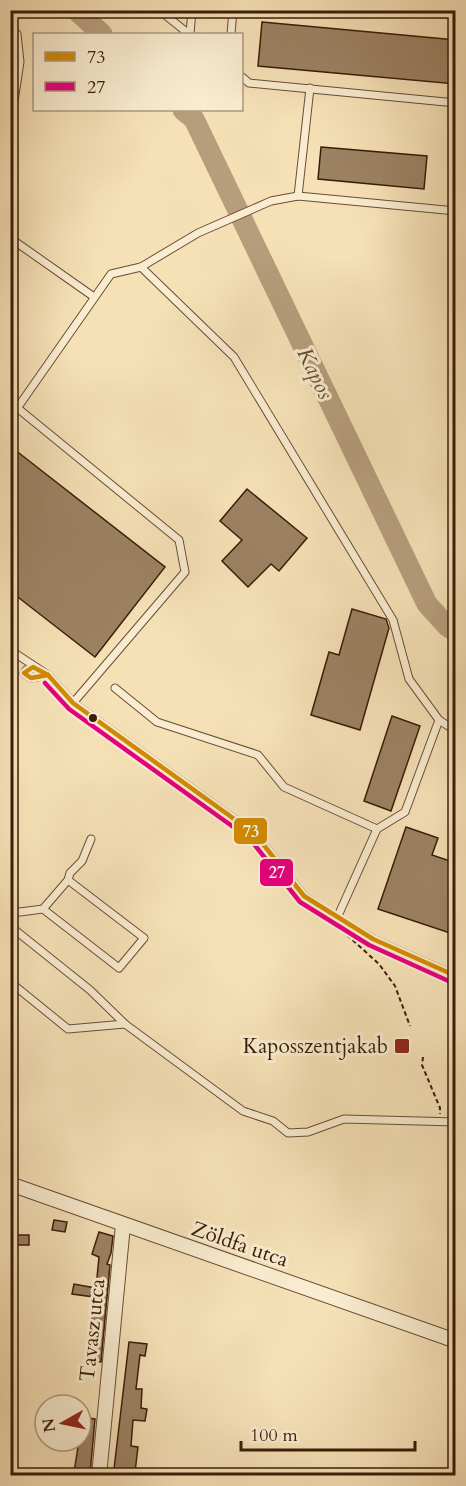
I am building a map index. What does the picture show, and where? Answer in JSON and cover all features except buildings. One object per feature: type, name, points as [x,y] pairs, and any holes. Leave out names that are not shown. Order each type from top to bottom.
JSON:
[{"type":"street","name":"Zöldfa utca","points":[[10,1184],[456,1341]]},
{"type":"street","name":"Tavasz utca","points":[[99,1476],[123,1225]]},
{"type":"lane","points":[[159,10],[188,33]]},
{"type":"lane","points":[[189,33],[192,10]]},
{"type":"lane","points":[[231,33],[233,10]]},
{"type":"lane","points":[[404,10],[456,15]]},
{"type":"lane","points":[[10,28],[17,34],[20,62],[10,128]]},
{"type":"lane","points":[[243,78],[249,83],[456,103]]},
{"type":"lane","points":[[298,196],[310,88]]},
{"type":"lane","points":[[18,407],[111,274],[141,267],[198,233],[271,201],[298,196],[456,211]]},
{"type":"lane","points":[[10,238],[94,297]]},
{"type":"lane","points":[[141,267],[234,357],[393,620],[410,679],[439,720],[456,731]]},
{"type":"lane","points":[[10,402],[179,540],[185,572],[73,702]]},
{"type":"lane","points":[[10,650],[48,675],[73,702],[92,717],[255,834],[304,896],[373,939],[456,976]]},
{"type":"lane","points":[[39,669],[33,668],[24,673],[31,678],[48,675]]},
{"type":"lane","points":[[115,688],[157,722],[258,755],[284,787],[377,829]]},
{"type":"lane","points":[[337,918],[377,829],[405,812],[439,720]]},
{"type":"lane","points":[[10,911],[43,909],[82,861],[91,839]]},
{"type":"lane","points":[[43,909],[119,968],[144,938],[68,880]]},
{"type":"lane","points":[[10,926],[90,990],[125,1024],[243,1111],[273,1121],[288,1133],[308,1132],[344,1119],[456,1122]]},
{"type":"lane","points":[[10,982],[68,1029],[125,1024]]},
{"type":"path","points":[[337,918],[348,937],[379,964],[395,986],[410,1026]]},
{"type":"path","points":[[423,1057],[422,1065],[440,1107],[441,1121]]},
{"type":"waterway","name":"Kapos","points":[[76,10],[101,33]]},
{"type":"waterway","name":"Kapos","points":[[184,111],[194,119],[427,604],[447,626],[456,632]]},
{"type":"transit line","name":"73","points":[[33,667],[48,675],[31,678],[24,673],[33,667]]},
{"type":"transit line","name":"73","points":[[48,675],[73,703],[255,834],[304,896],[373,939],[456,976]]},
{"type":"transit line","name":"27","points":[[45,683],[69,709],[250,839],[300,902],[369,945],[453,983]]},
{"type":"place","name":"Kaposszentjakab","points":[[402,1046]]}]
